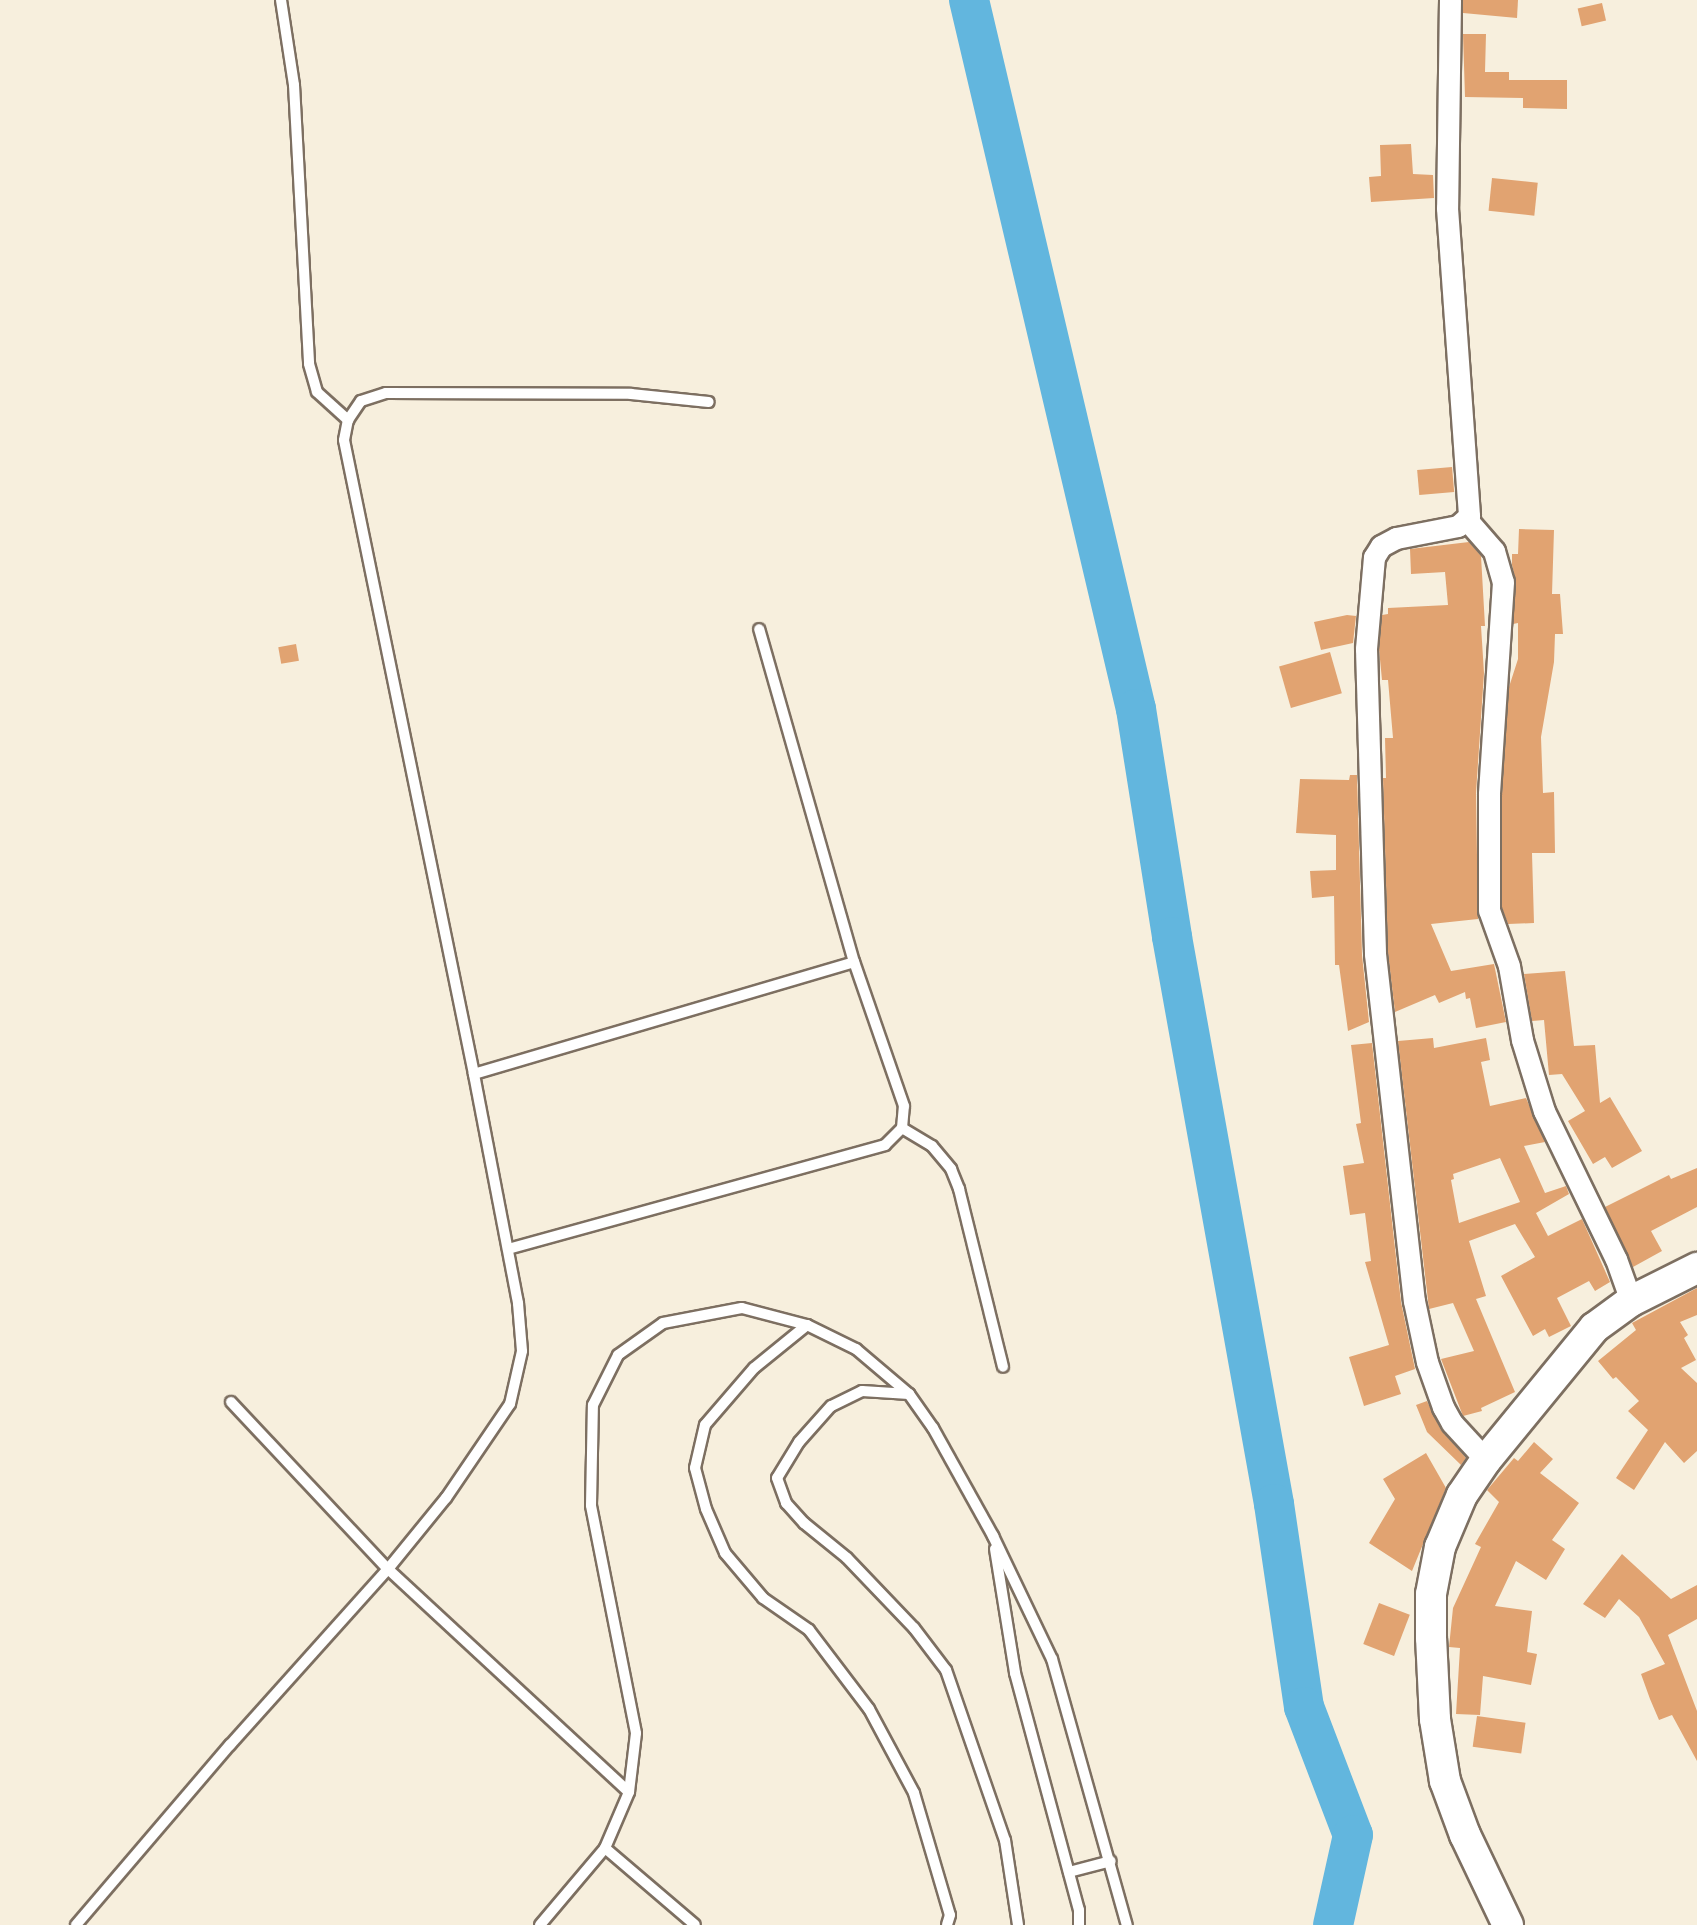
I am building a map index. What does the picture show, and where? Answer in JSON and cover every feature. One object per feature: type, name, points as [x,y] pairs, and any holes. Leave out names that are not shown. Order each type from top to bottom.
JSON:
[{"type":"main road","points":[[1508,1925],[1465,1835],[1448,1789],[1435,1719],[1431,1638],[1435,1569],[1453,1512],[1486,1460],[1594,1328],[1631,1301],[1697,1268]]},
{"type":"street","points":[[1450,0],[1447,208],[1469,511],[1467,520],[1458,526],[1396,538],[1381,546],[1374,557],[1366,649],[1375,954],[1415,1301],[1427,1363],[1443,1407],[1452,1423],[1486,1460]]},
{"type":"street","points":[[1467,520],[1494,551],[1503,582],[1489,794],[1489,910],[1509,966],[1522,1040],[1544,1111],[1616,1259],[1631,1301]]},
{"type":"lane","points":[[281,0],[294,85],[311,374],[317,393],[348,420]]},
{"type":"lane","points":[[76,1925],[230,1745],[388,1569],[446,1498],[510,1404],[522,1351],[508,1249],[474,1074],[344,440],[348,420],[361,401],[386,393],[631,394],[709,402]]},
{"type":"lane","points":[[508,1249],[885,1144],[902,1128],[904,1106],[854,962],[760,629]]},
{"type":"lane","points":[[474,1074],[854,962]]},
{"type":"lane","points":[[902,1128],[932,1146],[955,1179],[1003,1367]]},
{"type":"lane","points":[[540,1925],[605,1848],[629,1792],[636,1733],[592,1505],[593,1405],[618,1355],[663,1324],[741,1308],[807,1325],[856,1349],[909,1394],[933,1428],[993,1535],[1052,1659],[1111,1861],[1126,1925]]},
{"type":"lane","points":[[807,1325],[754,1368],[705,1425],[695,1468],[706,1509],[725,1553],[763,1598],[809,1630],[869,1709],[914,1793],[950,1914],[947,1925]]},
{"type":"lane","points":[[909,1394],[862,1391],[831,1406],[799,1442],[777,1478],[786,1503],[804,1523],[847,1558],[905,1618],[946,1670],[1005,1840],[1018,1925]]},
{"type":"lane","points":[[231,1402],[388,1569],[629,1792]]},
{"type":"lane","points":[[993,1535],[1015,1673],[1079,1910],[1079,1925]]},
{"type":"lane","points":[[605,1848],[695,1925]]},
{"type":"lane","points":[[1069,1872],[1111,1861]]},
{"type":"building","points":[[1463,0],[1518,0],[1517,18],[1463,13]]},
{"type":"building","points":[[1602,3],[1606,21],[1582,26],[1578,9]]},
{"type":"building","points":[[1463,34],[1486,34],[1485,72],[1509,72],[1509,80],[1567,80],[1567,109],[1523,108],[1523,98],[1465,97]]},
{"type":"building","points":[[1411,144],[1413,174],[1433,175],[1434,198],[1371,202],[1369,177],[1381,176],[1380,145]]},
{"type":"building","points":[[1492,178],[1538,183],[1534,216],[1489,211]]},
{"type":"building","points":[[1452,467],[1454,492],[1419,495],[1417,470]]},
{"type":"building","points":[[1519,529],[1554,530],[1552,594],[1560,594],[1563,634],[1555,634],[1554,662],[1541,737],[1543,793],[1554,792],[1555,853],[1532,853],[1534,923],[1508,924],[1502,908],[1502,794],[1509,687],[1518,659],[1518,623],[1513,624],[1516,582],[1512,554],[1518,554]]},
{"type":"building","points":[[1469,542],[1481,556],[1485,626],[1481,626],[1484,673],[1476,793],[1478,919],[1431,924],[1451,971],[1494,964],[1506,1022],[1476,1028],[1470,998],[1466,999],[1465,992],[1439,1003],[1435,995],[1395,1012],[1388,953],[1383,778],[1386,778],[1385,738],[1393,738],[1388,680],[1382,680],[1379,649],[1382,615],[1388,614],[1388,608],[1448,605],[1445,572],[1411,574],[1410,549]]},
{"type":"building","points":[[1347,615],[1356,616],[1353,643],[1321,650],[1314,622]]},
{"type":"building","points":[[296,644],[299,661],[281,664],[278,647]]},
{"type":"building","points":[[1330,652],[1342,693],[1291,708],[1279,667]]},
{"type":"building","points":[[1350,775],[1357,775],[1362,955],[1369,1022],[1348,1031],[1339,965],[1335,965],[1334,896],[1312,898],[1310,871],[1336,870],[1336,835],[1296,833],[1300,779],[1349,780]]},
{"type":"building","points":[[1565,971],[1574,1046],[1595,1045],[1600,1103],[1610,1097],[1642,1151],[1612,1168],[1605,1157],[1593,1164],[1568,1121],[1585,1111],[1562,1074],[1549,1075],[1544,1020],[1532,1021],[1524,974]]},
{"type":"building","points":[[1433,1038],[1434,1048],[1486,1038],[1490,1060],[1481,1062],[1490,1106],[1526,1098],[1545,1142],[1524,1146],[1545,1193],[1566,1186],[1569,1194],[1536,1213],[1548,1236],[1582,1219],[1610,1282],[1595,1291],[1589,1281],[1557,1298],[1571,1326],[1549,1337],[1545,1329],[1533,1336],[1501,1276],[1535,1257],[1515,1224],[1469,1241],[1486,1296],[1476,1299],[1515,1392],[1481,1408],[1482,1411],[1463,1416],[1441,1359],[1474,1351],[1453,1303],[1429,1309],[1398,1041]],"holes":[[[1500,1158],[1520,1202],[1459,1223],[1451,1180],[1454,1179],[1453,1174]]]},
{"type":"building","points":[[1372,1043],[1401,1302],[1415,1369],[1395,1376],[1401,1394],[1364,1406],[1349,1357],[1389,1345],[1365,1262],[1371,1261],[1365,1213],[1350,1215],[1343,1166],[1364,1163],[1356,1124],[1361,1123],[1351,1045]]},
{"type":"building","points":[[1697,1168],[1697,1207],[1651,1231],[1662,1251],[1633,1267],[1605,1207],[1669,1175],[1671,1179]]},
{"type":"building","points":[[1697,1288],[1697,1315],[1680,1322],[1688,1335],[1684,1338],[1696,1360],[1681,1368],[1697,1383],[1697,1451],[1684,1463],[1665,1442],[1634,1490],[1616,1478],[1648,1430],[1628,1411],[1639,1401],[1616,1377],[1613,1379],[1598,1361],[1636,1330],[1632,1323]]},
{"type":"building","points":[[1427,1401],[1441,1430],[1466,1458],[1461,1465],[1427,1432],[1416,1405]]},
{"type":"building","points":[[1534,1442],[1553,1459],[1540,1473],[1579,1503],[1552,1540],[1565,1549],[1546,1580],[1516,1561],[1495,1606],[1532,1611],[1527,1652],[1537,1654],[1531,1685],[1483,1676],[1480,1715],[1456,1714],[1460,1648],[1449,1647],[1453,1608],[1481,1547],[1475,1544],[1499,1502],[1487,1490],[1514,1458],[1518,1461]]},
{"type":"building","points":[[1426,1453],[1446,1488],[1412,1571],[1369,1543],[1395,1499],[1383,1479]]},
{"type":"building","points":[[1622,1554],[1671,1599],[1697,1585],[1697,1619],[1668,1635],[1697,1711],[1697,1761],[1672,1715],[1659,1720],[1650,1699],[1641,1674],[1665,1664],[1639,1617],[1619,1599],[1605,1618],[1583,1604]]},
{"type":"building","points":[[1379,1603],[1410,1615],[1394,1656],[1363,1644]]},
{"type":"building","points":[[1477,1716],[1526,1723],[1521,1754],[1473,1747]]},
{"type":"waterway","points":[[969,0],[1136,709],[1172,937],[1274,1504],[1304,1707],[1353,1835],[1333,1925]]}]
